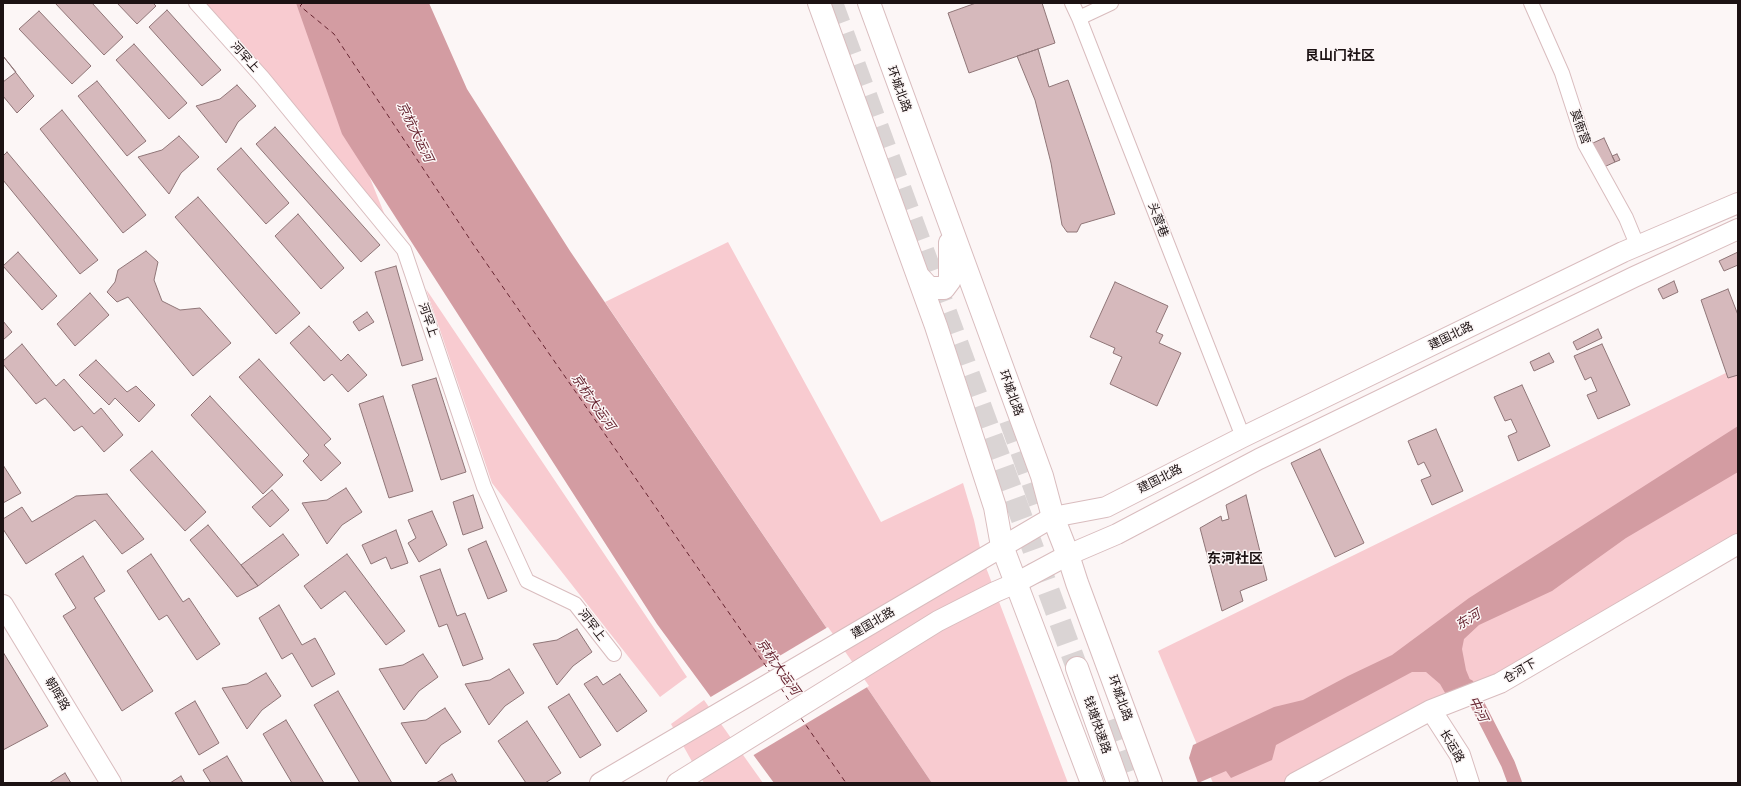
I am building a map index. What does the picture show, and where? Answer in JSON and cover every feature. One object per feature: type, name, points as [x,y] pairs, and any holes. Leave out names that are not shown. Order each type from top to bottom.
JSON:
[{"type":"main road","points":[[819,3],[918,276],[995,508],[1002,546],[1035,637],[1092,783]]},
{"type":"main road","name":"环城北路","points":[[869,3],[1042,476],[1053,517],[1068,555],[1076,583],[1151,783]]},
{"type":"main road","name":"建国北路","points":[[600,783],[1053,517],[1106,507],[1243,437],[1638,247],[1738,203]]},
{"type":"main road","points":[[918,276],[929,288],[944,288],[950,280],[950,226]]},
{"type":"main road","points":[[677,783],[938,622],[995,592],[1016,583],[1068,555],[1117,534],[1259,459],[1634,277],[1738,229]]},
{"type":"main road","name":"仓河下","points":[[1295,783],[1439,707],[1507,679],[1738,544]]},
{"type":"main road","name":"朝晖路","points":[[3,605],[111,783]]},
{"type":"main road","name":"钱塘快速路","points":[[1077,668],[1118,783]]},
{"type":"main road","name":"长运路","points":[[1439,707],[1460,755],[1469,783]]},
{"type":"street","name":"河罕上","points":[[196,3],[263,78],[404,250],[484,487],[527,581],[575,604],[614,654]]},
{"type":"street","name":"头营巷","points":[[1072,3],[1243,437]]},
{"type":"street","points":[[1079,18],[1111,3]]},
{"type":"street","name":"莫衙营","points":[[1531,3],[1562,73],[1585,144],[1626,218],[1638,247]]},
{"type":"shaded area","points":[[201,3],[300,3],[388,223]]},
{"type":"shaded area","points":[[728,242],[881,522],[963,483],[974,520],[982,557],[1068,783],[932,783],[605,302]]},
{"type":"shaded area","points":[[426,289],[687,677],[660,697],[492,483]]},
{"type":"shaded area","points":[[1738,367],[1738,544],[1295,783],[1213,783],[1158,651]]},
{"type":"shaded area","points":[[704,700],[763,783],[704,783],[671,724]]},
{"type":"water","name":"京杭大运河","points":[[296,3],[429,3],[467,89],[570,251],[932,783],[774,783],[657,624],[342,134]]},
{"type":"water","name":"东河","points":[[1738,426],[1738,472],[1626,538],[1552,591],[1479,625],[1464,639],[1462,649],[1466,670],[1473,687],[1448,698],[1440,684],[1426,672],[1412,672],[1276,745],[1272,760],[1231,778],[1226,771],[1198,783],[1189,758],[1193,745],[1274,707],[1303,700],[1392,655],[1469,598]]},
{"type":"pier","points":[[828,627],[869,686],[752,756],[709,698]]},
{"type":"building","points":[[55,3],[92,3],[123,37],[104,55]]},
{"type":"building","points":[[117,3],[153,3],[156,6],[137,24]]},
{"type":"building","points":[[976,3],[1042,3],[1055,43],[969,73],[948,13]]},
{"type":"building","points":[[167,10],[221,70],[202,86],[149,27]]},
{"type":"building","points":[[39,11],[91,66],[72,84],[19,29]]},
{"type":"building","points":[[134,44],[187,103],[169,119],[116,60]]},
{"type":"building","points":[[1038,49],[1049,87],[1068,80],[1115,214],[1081,224],[1077,232],[1067,232],[1062,225],[1051,163],[1035,100],[1017,56]]},
{"type":"building","points":[[3,56],[16,72],[3,82]]},
{"type":"building","points":[[3,56],[34,96],[17,113],[3,96]]},
{"type":"building","points":[[97,81],[146,141],[127,156],[78,96]]},
{"type":"building","points":[[237,85],[256,106],[238,122],[226,143],[196,106],[220,99]]},
{"type":"building","points":[[62,110],[146,215],[123,233],[40,129]]},
{"type":"building","points":[[275,127],[380,245],[361,262],[256,144]]},
{"type":"building","points":[[179,136],[199,157],[181,173],[169,194],[138,157],[162,150]]},
{"type":"building","points":[[1604,138],[1615,162],[1604,167],[1593,143]]},
{"type":"building","points":[[241,148],[289,203],[266,224],[217,169]]},
{"type":"building","points":[[7,152],[98,260],[80,274],[3,180],[3,156]]},
{"type":"building","points":[[1617,154],[1620,160],[1615,162],[1612,156]]},
{"type":"building","points":[[198,197],[300,313],[276,334],[175,217]]},
{"type":"building","points":[[298,214],[344,268],[321,289],[275,236]]},
{"type":"building","points":[[146,251],[158,262],[154,280],[162,301],[180,310],[200,308],[231,343],[193,376],[128,297],[117,302],[107,292],[115,282],[118,270]]},
{"type":"building","points":[[18,252],[57,296],[42,310],[3,266]]},
{"type":"building","points":[[1738,252],[1738,265],[1724,271],[1719,261]]},
{"type":"building","points":[[396,266],[423,360],[402,366],[375,272]]},
{"type":"building","points":[[1674,281],[1678,292],[1663,299],[1658,289]]},
{"type":"building","points":[[1115,282],[1168,306],[1156,332],[1163,335],[1159,343],[1181,353],[1157,406],[1110,384],[1122,357],[1113,353],[1115,348],[1090,337]]},
{"type":"building","points":[[1728,289],[1738,315],[1738,375],[1728,378],[1701,300]]},
{"type":"building","points":[[90,293],[109,315],[75,346],[57,324]]},
{"type":"building","points":[[367,312],[374,322],[359,331],[353,322]]},
{"type":"building","points":[[3,321],[12,332],[3,340]]},
{"type":"building","points":[[309,326],[341,361],[348,354],[367,375],[348,392],[332,374],[324,381],[290,343]]},
{"type":"building","points":[[1598,329],[1602,338],[1577,350],[1573,342]]},
{"type":"building","points":[[22,344],[56,386],[64,379],[94,414],[101,408],[123,435],[104,452],[82,426],[74,431],[45,398],[36,404],[3,364],[3,361]]},
{"type":"building","points":[[1602,344],[1630,405],[1598,419],[1587,395],[1597,391],[1591,377],[1585,380],[1574,356]]},
{"type":"building","points":[[1549,353],[1554,362],[1534,371],[1530,362]]},
{"type":"building","points":[[259,359],[331,439],[324,445],[341,463],[321,481],[303,461],[309,455],[239,377]]},
{"type":"building","points":[[96,360],[127,392],[136,386],[155,405],[139,422],[115,398],[109,405],[79,375]]},
{"type":"building","points":[[436,378],[466,472],[441,480],[412,385]]},
{"type":"building","points":[[1522,385],[1550,446],[1518,461],[1508,436],[1517,432],[1511,419],[1505,421],[1494,397]]},
{"type":"building","points":[[210,396],[283,475],[263,494],[191,415]]},
{"type":"building","points":[[383,396],[413,491],[389,498],[359,404]]},
{"type":"building","points":[[1436,429],[1463,491],[1432,505],[1421,480],[1431,476],[1424,462],[1418,465],[1408,441]]},
{"type":"building","points":[[1320,449],[1364,543],[1335,557],[1291,463]]},
{"type":"building","points":[[152,451],[206,512],[185,531],[130,470]]},
{"type":"building","points":[[3,465],[21,493],[3,503]]},
{"type":"building","points":[[346,488],[362,512],[342,525],[327,544],[302,503],[327,500]]},
{"type":"building","points":[[272,490],[289,510],[270,527],[252,507]]},
{"type":"building","points":[[107,494],[144,539],[122,554],[95,520],[26,564],[3,529],[3,519],[22,507],[32,522],[76,496]]},
{"type":"building","points":[[473,495],[483,528],[463,535],[453,502]]},
{"type":"building","points":[[1246,495],[1267,580],[1240,591],[1243,601],[1222,611],[1200,528],[1221,516],[1222,521],[1229,519],[1226,505]]},
{"type":"building","points":[[432,511],[447,545],[419,562],[408,543],[416,538],[408,520]]},
{"type":"building","points":[[208,525],[258,586],[237,597],[190,540]]},
{"type":"building","points":[[396,530],[408,563],[391,569],[386,557],[371,564],[362,545]]},
{"type":"building","points":[[283,534],[299,555],[258,586],[241,565]]},
{"type":"building","points":[[486,541],[507,591],[488,599],[468,549]]},
{"type":"building","points":[[151,554],[183,602],[189,598],[220,644],[197,660],[167,615],[159,620],[127,571]]},
{"type":"building","points":[[347,554],[405,631],[386,645],[345,591],[321,609],[304,586]]},
{"type":"building","points":[[83,556],[105,591],[94,598],[153,691],[122,711],[63,616],[76,608],[55,574]]},
{"type":"building","points":[[440,569],[457,616],[465,613],[483,659],[463,666],[447,624],[439,627],[420,576]]},
{"type":"building","points":[[279,605],[302,645],[315,638],[335,674],[312,687],[292,653],[282,659],[259,618]]},
{"type":"building","points":[[577,629],[592,652],[573,666],[557,685],[533,644],[557,640]]},
{"type":"building","points":[[3,652],[48,726],[3,750]]},
{"type":"building","points":[[423,654],[438,677],[419,691],[404,710],[379,669],[403,665]]},
{"type":"building","points":[[509,669],[524,693],[505,706],[489,725],[465,684],[490,680]]},
{"type":"building","points":[[266,673],[281,696],[262,710],[247,729],[222,688],[247,684]]},
{"type":"building","points":[[620,674],[647,711],[617,732],[584,684],[597,676],[603,685]]},
{"type":"building","points":[[338,691],[392,783],[360,783],[314,705]]},
{"type":"building","points":[[569,694],[601,745],[580,758],[548,707]]},
{"type":"building","points":[[195,701],[219,743],[199,755],[175,713]]},
{"type":"building","points":[[445,708],[461,732],[441,745],[426,764],[401,723],[426,720]]},
{"type":"building","points":[[286,720],[324,783],[292,783],[263,734]]},
{"type":"building","points":[[527,721],[561,773],[545,783],[526,783],[498,741]]},
{"type":"building","points":[[227,756],[243,783],[211,783],[203,770]]},
{"type":"building","points":[[65,773],[71,783],[49,783]]},
{"type":"building","points":[[452,774],[457,783],[436,783]]},
{"type":"building","points":[[181,776],[185,783],[170,783]]},
{"type":"waterway","name":"中河","points":[[1468,686],[1508,764],[1515,783]]},
{"type":"ferry route","points":[[303,3],[300,6],[334,34],[473,244],[770,672]]},
{"type":"ferry route","points":[[781,688],[790,702]]},
{"type":"ferry route","points":[[801,718],[846,783]]},
{"type":"tunnel","points":[[832,3],[1077,668]]},
{"type":"tunnel","points":[[1010,420],[1043,512]]},
{"type":"tunnel","points":[[1116,718],[1139,783]]},
{"type":"district","name":"艮山门社区","points":[[1340,56]]},
{"type":"district","name":"东河社区","points":[[1235,559]]}]
